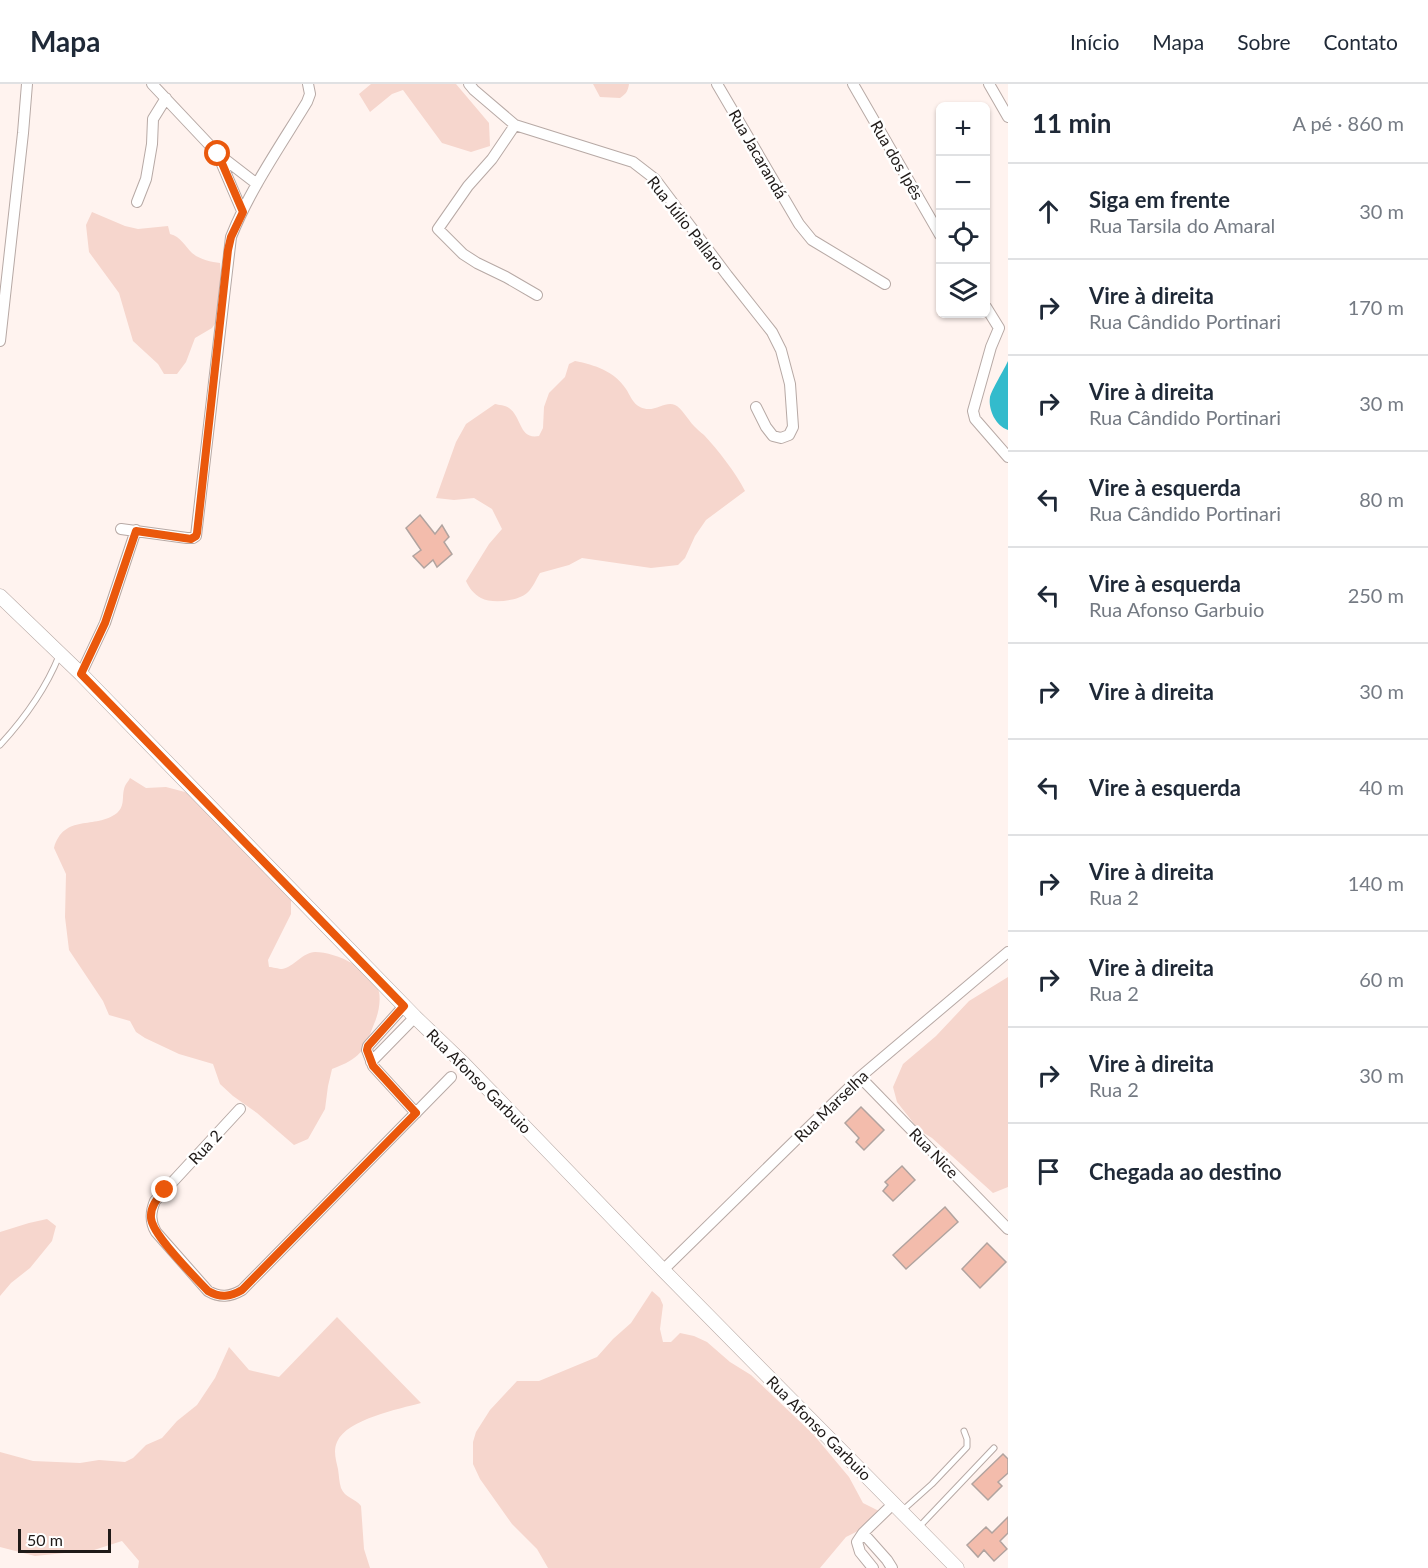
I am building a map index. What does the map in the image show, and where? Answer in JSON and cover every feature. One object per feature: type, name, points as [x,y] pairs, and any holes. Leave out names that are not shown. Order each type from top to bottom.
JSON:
[{"type":"street","points":[[0,341],[27,84]]},
{"type":"street","points":[[152,84],[218,154],[257,184]]},
{"type":"street","points":[[121,528],[191,539],[196,536],[231,237],[257,184],[307,102],[310,94],[308,84]]},
{"type":"street","name":"Rua Júlio Pallaro","points":[[469,84],[514,125],[633,162],[655,178],[772,332],[781,350],[790,384],[793,427],[789,435],[781,438],[773,436],[756,407]]},
{"type":"street","name":"Rua Jacarandá","points":[[717,84],[798,224],[812,240],[885,284]]},
{"type":"street","name":"Rua dos Ipês","points":[[853,84],[936,229]]},
{"type":"street","points":[[989,84],[1008,117]]},
{"type":"street","points":[[137,202],[146,179],[152,144],[153,119],[166,99]]},
{"type":"street","points":[[514,125],[492,159],[468,186],[438,229],[463,254],[537,295]]},
{"type":"street","points":[[218,154],[243,212]]},
{"type":"street","points":[[990,313],[999,328],[991,347],[973,411],[975,418],[1008,457]]},
{"type":"street","points":[[81,674],[105,623],[136,531]]},
{"type":"street","name":"Rua Afonso Garbuio","points":[[0,596],[81,674],[957,1568]]},
{"type":"street","name":"Rua Marselha","points":[[663,1270],[860,1077],[1008,952]]},
{"type":"street","points":[[404,1006],[368,1046],[367,1050],[373,1066],[416,1113]]},
{"type":"street","points":[[371,1062],[415,1017]]},
{"type":"street","name":"Rua 2","points":[[240,1108],[155,1202],[151,1214],[156,1232],[208,1291],[215,1295],[229,1296],[242,1290],[452,1077]]},
{"type":"street","name":"Rua Nice","points":[[860,1077],[1008,1229]]},
{"type":"street","points":[[873,1568],[860,1552],[857,1542],[863,1533],[898,1507]]},
{"type":"street","points":[[863,1533],[892,1568]]},
{"type":"lane","points":[[0,745],[13,732],[33,703],[60,654]]},
{"type":"lane","points":[[898,1507],[932,1484],[967,1447],[964,1431]]},
{"type":"lane","points":[[918,1528],[994,1448]]},
{"type":"shaded area","points":[[371,84],[456,84],[489,123],[490,146],[471,152],[442,143],[403,90],[392,94],[370,112],[359,94]]},
{"type":"shaded area","points":[[593,84],[629,84],[628,89],[620,98],[600,97]]},
{"type":"shaded area","points":[[92,212],[138,229],[168,226],[170,234],[180,239],[192,253],[205,260],[220,263],[222,286],[217,321],[212,328],[195,338],[186,362],[177,374],[164,374],[158,364],[133,341],[119,293],[89,252],[86,225]]},
{"type":"shaded area","points":[[575,361],[610,373],[640,407],[650,409],[671,404],[678,407],[721,455],[745,491],[706,520],[695,536],[685,558],[678,565],[651,568],[582,558],[569,565],[540,573],[531,589],[523,596],[505,601],[486,600],[474,593],[466,581],[489,544],[502,529],[492,509],[474,498],[454,500],[436,498],[456,442],[466,424],[495,404],[509,408],[528,435],[539,436],[543,428],[544,407],[549,393],[565,377],[569,364]]},
{"type":"shaded area","points":[[130,778],[146,788],[166,787],[185,792],[202,802],[291,896],[291,914],[268,960],[269,967],[286,968],[302,957],[315,952],[333,955],[353,964],[370,976],[379,992],[379,1008],[364,1048],[349,1061],[332,1069],[325,1109],[308,1139],[294,1145],[220,1084],[213,1064],[179,1054],[145,1038],[136,1032],[130,1021],[109,1015],[103,1001],[69,950],[65,917],[66,874],[54,848],[65,830],[73,826],[99,821],[117,813],[122,804],[125,785]]},
{"type":"shaded area","points":[[1008,977],[1008,1187],[993,1193],[932,1138],[919,1130],[897,1102],[893,1087],[903,1064],[936,1036],[969,1001]]},
{"type":"shaded area","points":[[47,1219],[56,1226],[52,1241],[30,1268],[11,1283],[0,1296],[0,1232]]},
{"type":"shaded area","points":[[652,1291],[660,1298],[663,1305],[660,1329],[663,1342],[671,1342],[680,1333],[694,1336],[707,1342],[730,1362],[751,1375],[813,1434],[849,1477],[863,1503],[879,1511],[878,1521],[846,1537],[820,1568],[548,1568],[537,1549],[512,1524],[480,1479],[473,1464],[473,1442],[476,1432],[490,1410],[517,1381],[539,1381],[597,1357],[631,1323]]},
{"type":"shaded area","points":[[337,1317],[421,1403],[362,1421],[343,1434],[336,1445],[335,1456],[341,1488],[361,1506],[364,1549],[370,1568],[138,1568],[139,1561],[122,1541],[94,1550],[35,1556],[0,1547],[0,1452],[33,1461],[125,1462],[133,1458],[146,1445],[162,1438],[177,1421],[197,1405],[215,1378],[229,1347],[249,1370],[279,1377]]},
{"type":"water","points":[[1008,361],[1008,430],[1000,425],[992,412],[990,397]]},
{"type":"building","points":[[420,515],[435,534],[442,525],[449,537],[444,542],[452,554],[437,567],[433,560],[424,568],[413,556],[421,550],[406,528]]},
{"type":"building","points":[[861,1107],[884,1130],[864,1150],[856,1142],[859,1138],[845,1123]]},
{"type":"building","points":[[902,1166],[915,1180],[893,1201],[883,1191],[888,1185],[885,1182]]},
{"type":"building","points":[[945,1207],[958,1222],[906,1269],[893,1255]]},
{"type":"building","points":[[987,1243],[1006,1262],[980,1288],[962,1269]]},
{"type":"building","points":[[1003,1454],[1008,1459],[1008,1473],[998,1482],[1002,1486],[988,1500],[972,1484]]},
{"type":"building","points":[[1008,1517],[1008,1533],[1000,1541],[1007,1549],[994,1561],[984,1550],[978,1557],[967,1545],[986,1527],[992,1533]]},
{"type":"route","points":[[165,1190],[152,1208],[153,1228],[208,1291],[215,1295],[234,1295],[242,1290],[416,1113],[373,1066],[367,1050],[368,1046],[404,1006],[81,674],[105,623],[136,531],[191,539],[197,533],[228,250],[236,224],[243,212],[218,154]]}]
